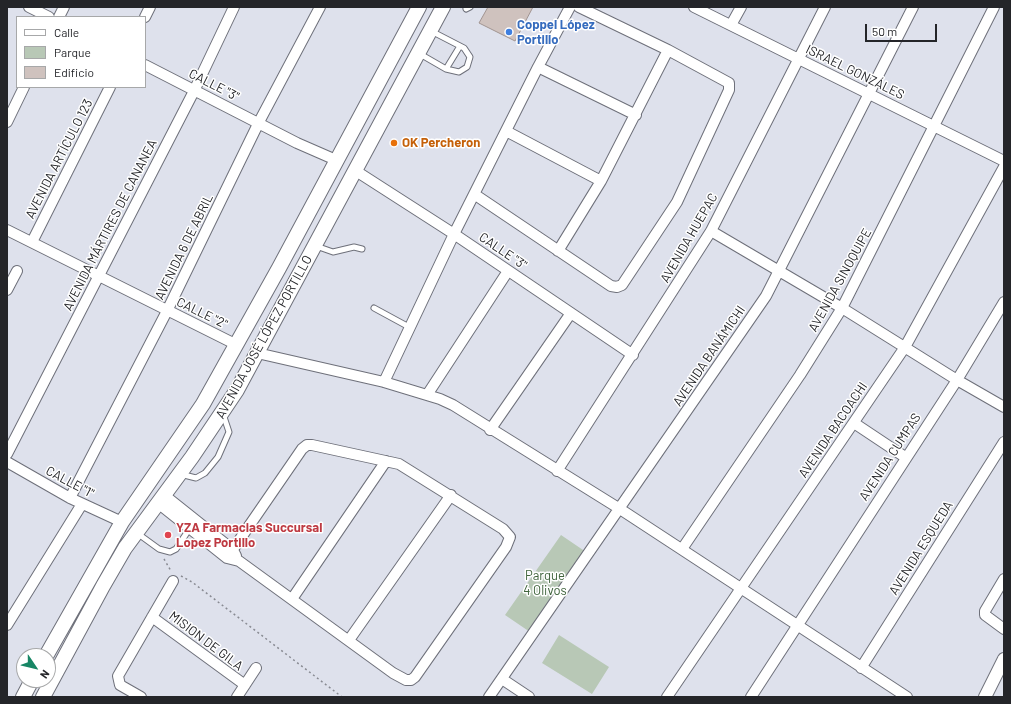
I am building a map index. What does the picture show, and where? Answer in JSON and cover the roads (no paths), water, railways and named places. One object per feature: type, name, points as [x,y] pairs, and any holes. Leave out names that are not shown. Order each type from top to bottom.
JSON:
[{"type":"main road","name":"AVENIDA JOSÉ LÓPEZ PORTILLO","points":[[51,648],[122,522],[203,404],[237,345],[419,7]]},
{"type":"main road","name":"AVENIDA JOSÉ LÓPEZ PORTILLO","points":[[43,697],[103,586],[136,533],[237,390],[316,246],[443,7]]},
{"type":"main road","points":[[258,353],[250,344],[249,336],[270,294],[279,268]]},
{"type":"main road","points":[[222,412],[242,371],[243,359],[237,345]]},
{"type":"main road","points":[[23,697],[28,688]]},
{"type":"street","points":[[29,7],[47,16]]},
{"type":"street","points":[[60,16],[64,7]]},
{"type":"street","points":[[146,16],[150,7]]},
{"type":"street","name":"AVENIDA MÁRTIRES DE CANANEA","points":[[7,454],[194,90],[234,7]]},
{"type":"street","name":"AVENIDA 6 DE ABRIL","points":[[70,498],[167,311],[258,122],[320,7]]},
{"type":"street","points":[[384,382],[454,234],[570,7]]},
{"type":"street","points":[[474,194],[611,286],[617,287],[622,285],[677,202],[730,86],[726,81],[668,50],[579,7]]},
{"type":"street","name":"ISRAEL GONZÁLES","points":[[694,7],[870,93],[1004,161]]},
{"type":"street","points":[[731,25],[741,7]]},
{"type":"street","name":"AVENIDA HUEPAC","points":[[558,472],[711,231],[825,7]]},
{"type":"street","name":"AVENIDA BANÁMICHI","points":[[489,697],[755,312],[779,271],[913,7]]},
{"type":"street","name":"AVENIDA SINOQUIPE","points":[[682,549],[803,370],[842,308],[994,7]]},
{"type":"street","points":[[558,251],[602,181],[668,50]]},
{"type":"street","name":"CALLE \"3\"","points":[[146,66],[336,160]]},
{"type":"street","points":[[538,67],[636,115]]},
{"type":"street","points":[[7,122],[24,88]]},
{"type":"street","name":"AVENIDA ARTÍCULO 123","points":[[32,242],[109,88]]},
{"type":"street","points":[[506,131],[602,181]]},
{"type":"street","name":"AVENIDA BACOACHI","points":[[667,697],[905,347],[1004,167]]},
{"type":"street","name":"CALLE \"3\"","points":[[356,171],[454,234],[633,355]]},
{"type":"street","name":"CALLE \"2\"","points":[[7,230],[237,345]]},
{"type":"street","points":[[711,231],[842,308],[957,380],[1004,407]]},
{"type":"street","points":[[7,290],[17,271]]},
{"type":"street","points":[[428,394],[508,271]]},
{"type":"street","name":"AVENIDA CUMPAS","points":[[751,697],[905,457],[957,380],[1004,302]]},
{"type":"street","points":[[490,430],[571,312]]},
{"type":"street","points":[[258,353],[384,382],[428,394],[452,405],[490,430],[620,509],[796,626],[907,697]]},
{"type":"street","points":[[854,422],[905,457]]},
{"type":"street","name":"AVENIDA ESQUEDA","points":[[861,668],[1004,442]]},
{"type":"street","points":[[161,499],[230,554],[239,561],[393,673],[406,680],[411,680],[506,547],[510,537],[507,532],[451,495],[406,468],[386,461],[306,445],[230,554]]},
{"type":"street","points":[[292,599],[386,461]]},
{"type":"street","name":"CALLE \"1\"","points":[[8,466],[82,504],[122,522]]},
{"type":"street","points":[[349,640],[451,495]]},
{"type":"street","points":[[161,499],[190,528],[230,554]]},
{"type":"street","points":[[7,625],[82,504]]},
{"type":"street","points":[[141,697],[120,685],[118,676],[152,617],[178,578]]},
{"type":"street","points":[[1004,579],[985,611],[985,615],[1004,629]]},
{"type":"street","name":"MISION DE GILA","points":[[152,617],[245,685]]},
{"type":"street","points":[[985,697],[1004,659]]},
{"type":"street","points":[[237,697],[256,668]]},
{"type":"street","points":[[502,679],[529,697]]},
{"type":"lane","points":[[419,53],[446,69],[458,72],[467,67],[470,57],[464,48],[431,31]]},
{"type":"lane","points":[[446,69],[460,46]]},
{"type":"lane","points":[[316,246],[333,252],[354,247],[362,249]]},
{"type":"lane","points":[[374,308],[409,327]]},
{"type":"lane","points":[[179,474],[196,478],[205,473],[218,457],[229,432],[222,412]]},
{"type":"lane","points":[[136,533],[159,549],[170,552],[176,549],[190,528]]},
{"type":"place","name":"Coppel López Portillo","points":[[509,32]]},
{"type":"place","name":"OK Percheron","points":[[394,143]]},
{"type":"place","name":"YZA Farmacias Succursal Lopez Portillo","points":[[168,535]]},
{"type":"park label","name":"Parque 4 Olivos","points":[[545,584]]}]
